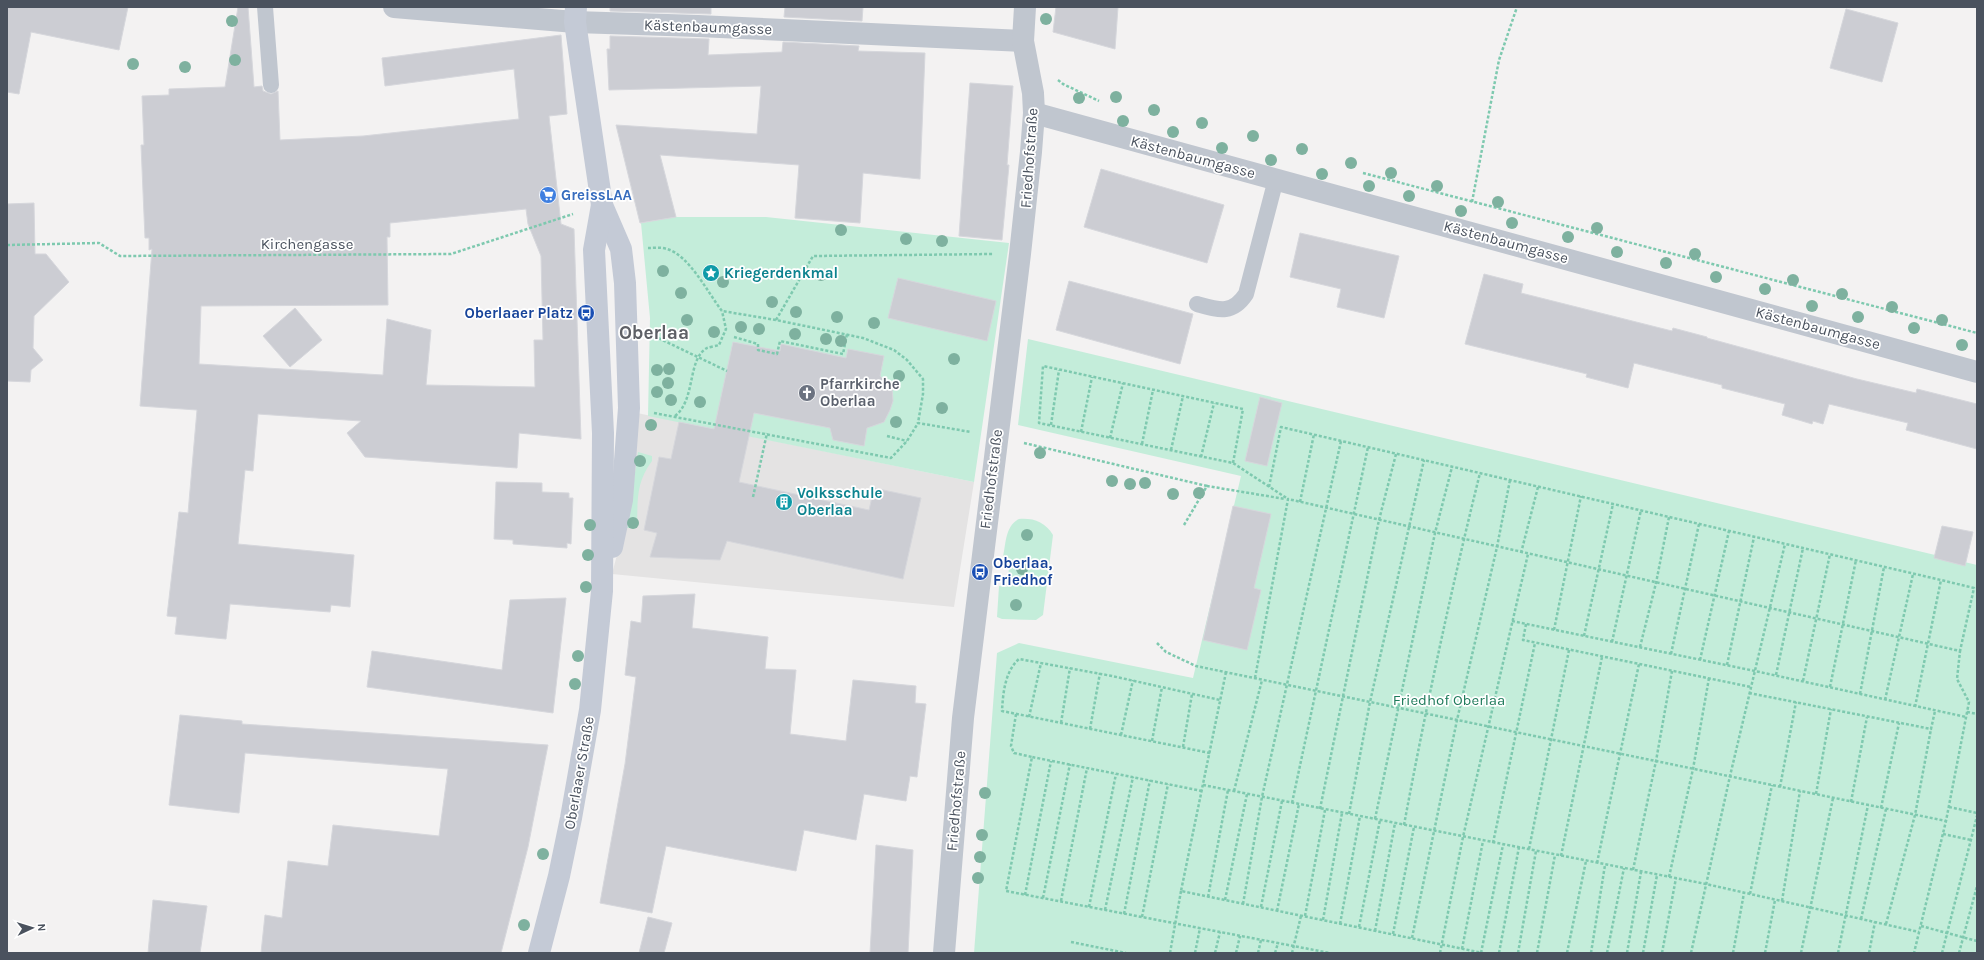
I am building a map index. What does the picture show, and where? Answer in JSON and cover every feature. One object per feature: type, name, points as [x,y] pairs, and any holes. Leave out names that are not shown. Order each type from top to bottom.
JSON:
[{"type":"main road","points":[[576,15],[602,205],[621,249],[628,335],[629,408],[622,500],[602,591]]},
{"type":"main road","points":[[602,205],[594,250],[603,433],[602,591]]},
{"type":"main road","name":"Oberlaaer Straße","points":[[539,953],[559,876],[590,710],[602,591]]},
{"type":"street","name":"Kästenbaumgasse","points":[[394,7],[576,15],[698,26],[1023,41]]},
{"type":"street","name":"Friedhofstraße","points":[[944,953],[963,718],[1020,254],[1034,113],[1033,93],[1023,41],[1024,7]]},
{"type":"street","name":"Kästenbaumgasse","points":[[1034,113],[1977,372]]},
{"type":"lane","points":[[266,7],[271,85]]},
{"type":"lane","points":[[1197,304],[1215,309],[1228,309],[1239,305],[1246,294],[1276,180]]},
{"type":"path","points":[[1472,202],[1499,60],[1517,7]]},
{"type":"path","points":[[1058,79],[1063,84],[1103,103]]},
{"type":"path","points":[[1356,172],[1977,334]]},
{"type":"path","name":"Kirchengasse","points":[[7,245],[98,243],[120,256],[451,254],[602,205]]},
{"type":"path","points":[[621,249],[665,248],[677,253],[696,274],[722,311],[726,329],[719,345],[706,348],[698,358],[688,396],[681,411],[675,416]]},
{"type":"path","points":[[776,320],[813,256],[1020,254]]},
{"type":"path","points":[[629,408],[767,433],[891,458],[907,441],[918,423],[923,394],[923,379],[907,360],[894,350],[863,338],[847,334],[722,311]]},
{"type":"path","points":[[650,334],[727,371]]},
{"type":"path","points":[[734,337],[758,344],[758,350],[777,354],[780,341],[843,354],[847,334]]},
{"type":"path","points":[[1233,463],[1243,409],[1043,366],[1039,423],[1233,463],[1288,499]]},
{"type":"path","points":[[1051,425],[1059,370]]},
{"type":"path","points":[[1081,432],[1092,377]]},
{"type":"path","points":[[1110,438],[1123,383]]},
{"type":"path","points":[[1142,444],[1153,390]]},
{"type":"path","points":[[1171,450],[1183,396]]},
{"type":"path","points":[[1201,456],[1214,403]]},
{"type":"path","points":[[918,423],[975,433]]},
{"type":"path","points":[[1269,487],[1281,427],[1974,588],[1960,651],[1957,679],[1969,702],[1946,821],[1914,953]]},
{"type":"path","points":[[754,497],[767,433]]},
{"type":"path","points":[[1300,502],[1314,434]]},
{"type":"path","points":[[887,436],[907,441]]},
{"type":"path","points":[[1019,441],[1207,486],[1288,499],[1463,540],[1960,651]]},
{"type":"path","points":[[1243,904],[1262,797],[1341,441]]},
{"type":"path","points":[[1292,803],[1368,447]]},
{"type":"path","points":[[1320,809],[1379,520],[1396,454]]},
{"type":"path","points":[[1349,814],[1370,702],[1424,460]]},
{"type":"path","points":[[1375,819],[1435,533],[1452,466]]},
{"type":"path","points":[[1404,825],[1425,713],[1463,540],[1480,473]]},
{"type":"path","points":[[1412,938],[1458,720],[1497,547],[1510,480]]},
{"type":"path","points":[[1184,525],[1207,486]]},
{"type":"path","points":[[1522,553],[1538,487]]},
{"type":"path","points":[[1554,630],[1581,496]]},
{"type":"path","points":[[1255,678],[1288,499]]},
{"type":"path","points":[[1584,636],[1613,504]]},
{"type":"path","points":[[1612,642],[1641,510]]},
{"type":"path","points":[[1640,647],[1656,583],[1669,517]]},
{"type":"path","points":[[1671,654],[1699,524]]},
{"type":"path","points":[[1700,660],[1728,531]]},
{"type":"path","points":[[1727,665],[1754,537]]},
{"type":"path","points":[[1692,953],[1730,776],[1785,544]]},
{"type":"path","points":[[1776,675],[1803,548]]},
{"type":"path","points":[[1440,953],[1463,837],[1528,554]]},
{"type":"path","points":[[1803,681],[1830,554]]},
{"type":"path","points":[[1830,687],[1856,560]]},
{"type":"path","points":[[1860,694],[1884,567]]},
{"type":"path","points":[[1885,700],[1912,574]]},
{"type":"path","points":[[1915,707],[1941,580]]},
{"type":"path","points":[[1512,621],[1755,670],[1915,707],[1966,717]]},
{"type":"path","points":[[1526,624],[1523,640],[1751,687]]},
{"type":"path","points":[[1157,642],[1166,652],[1196,666],[1946,821]]},
{"type":"path","points":[[1493,843],[1535,643]]},
{"type":"path","points":[[1529,849],[1569,650]]},
{"type":"path","points":[[1561,856],[1602,657]]},
{"type":"path","points":[[1210,753],[1002,711],[1003,693],[1011,666],[1018,659],[1100,673],[1220,700]]},
{"type":"path","points":[[1029,717],[1041,663]]},
{"type":"path","points":[[1597,863],[1639,664]]},
{"type":"path","points":[[1061,723],[1070,668]]},
{"type":"path","points":[[1633,870],[1656,761],[1672,671]]},
{"type":"path","points":[[1170,953],[1181,891],[1226,672]]},
{"type":"path","points":[[1090,729],[1100,673]]},
{"type":"path","points":[[1669,877],[1692,769],[1709,678]]},
{"type":"path","points":[[1121,735],[1133,680]]},
{"type":"path","points":[[1234,792],[1262,680]]},
{"type":"path","points":[[1152,741],[1162,687]]},
{"type":"path","points":[[1749,693],[1931,729]]},
{"type":"path","points":[[1183,747],[1192,694]]},
{"type":"path","points":[[1780,787],[1796,702]]},
{"type":"path","points":[[1816,794],[1831,709]]},
{"type":"path","points":[[1886,924],[1915,815],[1935,711]]},
{"type":"path","points":[[1967,712],[1977,714]]},
{"type":"path","points":[[1016,714],[1011,746],[1014,753],[1202,791]]},
{"type":"path","points":[[1851,802],[1867,717]]},
{"type":"path","points":[[1881,808],[1899,723]]},
{"type":"path","points":[[1032,757],[1006,891],[1278,943],[1315,952],[1330,953]]},
{"type":"path","points":[[1026,895],[1051,761]]},
{"type":"path","points":[[1043,898],[1070,764]]},
{"type":"path","points":[[1060,901],[1087,768]]},
{"type":"path","points":[[1089,907],[1116,774]]},
{"type":"path","points":[[1105,910],[1132,777]]},
{"type":"path","points":[[1124,914],[1150,780]]},
{"type":"path","points":[[1142,917],[1168,784]]},
{"type":"path","points":[[1203,785],[1706,884],[1920,932]]},
{"type":"path","points":[[1750,894],[1772,785]]},
{"type":"path","points":[[1208,897],[1228,790]]},
{"type":"path","points":[[1782,901],[1800,791]]},
{"type":"path","points":[[1225,900],[1246,794]]},
{"type":"path","points":[[1801,953],[1833,798]]},
{"type":"path","points":[[1261,907],[1282,801]]},
{"type":"path","points":[[1277,911],[1299,804]]},
{"type":"path","points":[[1838,953],[1868,805]]},
{"type":"path","points":[[1949,807],[1977,813]]},
{"type":"path","points":[[1861,919],[1886,809]]},
{"type":"path","points":[[1292,953],[1303,916],[1325,810]]},
{"type":"path","points":[[1323,920],[1342,813]]},
{"type":"path","points":[[1340,924],[1360,816]]},
{"type":"path","points":[[1942,953],[1971,840],[1976,827],[1977,816]]},
{"type":"path","points":[[1359,927],[1380,820]]},
{"type":"path","points":[[1376,931],[1395,823]]},
{"type":"path","points":[[1393,934],[1414,827]]},
{"type":"path","points":[[1943,834],[1971,840]]},
{"type":"path","points":[[1462,949],[1484,841]]},
{"type":"path","points":[[1181,891],[1482,953],[1503,844]]},
{"type":"path","points":[[1499,953],[1518,848]]},
{"type":"path","points":[[1518,953],[1536,851]]},
{"type":"path","points":[[1537,953],[1555,855]]},
{"type":"path","points":[[1567,953],[1586,861]]},
{"type":"path","points":[[1591,953],[1606,864]]},
{"type":"path","points":[[1607,953],[1624,868]]},
{"type":"path","points":[[1627,953],[1641,872]]},
{"type":"path","points":[[1643,953],[1657,875]]},
{"type":"path","points":[[1662,953],[1676,878]]},
{"type":"path","points":[[1960,953],[1977,886]]},
{"type":"path","points":[[1733,953],[1744,893]]},
{"type":"path","points":[[1765,953],[1775,900]]},
{"type":"path","points":[[1869,953],[1875,922]]},
{"type":"path","points":[[1921,926],[1977,941]]},
{"type":"path","points":[[1195,953],[1200,928]]},
{"type":"path","points":[[1215,953],[1220,932]]},
{"type":"path","points":[[1236,953],[1240,936]]},
{"type":"path","points":[[1258,953],[1261,940]]},
{"type":"path","points":[[1071,942],[1126,953]]},
{"type":"path","points":[[1275,953],[1278,943]]},
{"type":"shaded area","name":"Volksschule Oberlaa","points":[[637,413],[974,482],[954,607],[612,574],[631,501]]},
{"type":"green space","points":[[676,217],[766,217],[1009,243],[974,482],[648,416],[650,318],[641,223]]},
{"type":"green space","name":"Friedhof Oberlaa","points":[[1028,339],[1977,565],[1977,953],[974,953],[997,653],[1019,643],[1193,678],[1241,476],[1018,425]]},
{"type":"green space","points":[[638,452],[652,456],[652,461],[643,478],[638,493],[637,528],[627,528]]},
{"type":"green space","points":[[1019,519],[1030,519],[1039,522],[1043,524],[1053,535],[1043,615],[1036,620],[1002,619],[997,617],[999,586],[1007,587],[1010,559],[1003,557],[1007,536],[1011,526]]},
{"type":"building","points":[[7,7],[128,7],[119,50],[31,32],[19,94],[7,92]]},
{"type":"building","points":[[238,7],[248,7],[254,87],[262,86],[263,91],[271,94],[278,91],[280,140],[363,136],[519,119],[514,69],[385,86],[382,58],[561,35],[567,114],[549,116],[561,224],[574,229],[581,439],[519,433],[517,468],[365,457],[347,433],[361,421],[258,414],[253,471],[245,470],[238,544],[354,555],[350,607],[331,605],[330,612],[230,604],[226,639],[175,634],[177,617],[167,616],[179,512],[188,513],[197,410],[140,406],[152,249],[149,250],[149,238],[145,238],[141,145],[144,145],[142,96],[169,95],[169,89],[225,87]],"holes":[[[526,209],[528,224],[541,256],[543,340],[534,340],[535,387],[426,385],[431,330],[387,319],[383,375],[199,364],[201,306],[388,305],[387,237],[390,237],[390,223]]]},
{"type":"building","points":[[610,7],[711,7],[711,14],[610,11]]},
{"type":"building","points":[[785,7],[863,7],[862,21],[784,17]]},
{"type":"building","points":[[1056,7],[1118,7],[1115,49],[1053,32]]},
{"type":"building","points":[[1846,9],[1898,23],[1882,82],[1830,68]]},
{"type":"building","points":[[610,36],[709,39],[708,55],[782,52],[783,42],[859,46],[858,51],[925,53],[920,179],[863,173],[860,223],[795,218],[799,165],[660,155],[676,217],[640,223],[616,125],[757,134],[761,86],[609,90],[607,49],[610,49]]},
{"type":"building","points":[[970,83],[1013,86],[1007,165],[1009,165],[1002,240],[959,236]]},
{"type":"building","points":[[1101,169],[1224,205],[1207,263],[1084,227]]},
{"type":"building","points":[[34,203],[35,254],[46,254],[69,282],[34,316],[33,348],[43,360],[31,370],[30,382],[7,381],[7,204]]},
{"type":"building","points":[[1300,233],[1399,256],[1384,318],[1337,307],[1341,289],[1290,277]]},
{"type":"building","points":[[1484,274],[1523,284],[1521,293],[1672,331],[1673,328],[1857,379],[1916,393],[1917,389],[1977,404],[1977,449],[1906,430],[1908,423],[1829,404],[1823,424],[1813,421],[1812,424],[1782,415],[1785,404],[1722,388],[1722,385],[1634,363],[1628,388],[1586,377],[1587,374],[1465,344]]},
{"type":"building","points":[[898,278],[996,301],[987,341],[888,318]]},
{"type":"building","points":[[1069,281],[1193,314],[1180,364],[1056,330]]},
{"type":"building","points":[[295,308],[322,340],[290,367],[263,336]]},
{"type":"building","points":[[733,342],[780,351],[781,344],[846,358],[848,349],[884,356],[880,376],[892,388],[893,401],[884,422],[867,428],[864,446],[833,440],[830,428],[754,413],[739,482],[869,510],[874,488],[921,498],[903,579],[727,541],[720,560],[650,557],[657,533],[644,530],[659,457],[671,459],[679,422],[714,429]]},
{"type":"building","points":[[1260,397],[1282,403],[1267,466],[1245,461]]},
{"type":"building","points":[[496,482],[542,483],[542,492],[569,493],[569,498],[573,498],[571,544],[567,543],[567,548],[513,544],[513,540],[494,539]]},
{"type":"building","points":[[1233,506],[1271,514],[1254,588],[1261,590],[1247,650],[1203,640]]},
{"type":"building","points":[[1942,526],[1973,532],[1965,566],[1934,558]]},
{"type":"building","points":[[695,594],[692,628],[768,637],[765,669],[796,670],[790,734],[846,741],[853,680],[916,686],[915,703],[926,704],[917,777],[910,776],[906,801],[864,794],[856,840],[804,830],[796,871],[666,846],[652,913],[600,903],[625,764],[636,677],[625,675],[631,621],[641,623],[643,596]]},
{"type":"building","points":[[566,598],[553,713],[367,687],[372,651],[502,670],[510,600]]},
{"type":"building","points":[[180,715],[242,721],[242,724],[548,745],[528,847],[501,953],[261,953],[265,915],[282,918],[288,861],[328,866],[333,825],[439,836],[448,769],[245,753],[239,813],[169,805]]},
{"type":"building","points":[[876,845],[913,850],[908,953],[870,953]]},
{"type":"building","points":[[153,900],[207,906],[200,953],[148,953]]},
{"type":"building","points":[[648,917],[672,923],[664,953],[639,953]]},
{"type":"place","name":"GreissLAA","points":[[548,195]]},
{"type":"place","name":"Kriegerdenkmal","points":[[711,273]]},
{"type":"place","name":"Oberlaaer Platz","points":[[586,313]]},
{"type":"place","name":"Pfarrkirche Oberlaa","points":[[807,393]]},
{"type":"place","name":"Volksschule Oberlaa","points":[[784,502]]},
{"type":"place","name":"Oberlaa, Friedhof","points":[[980,572]]},
{"type":"district","name":"Oberlaa","points":[[654,332]]}]
